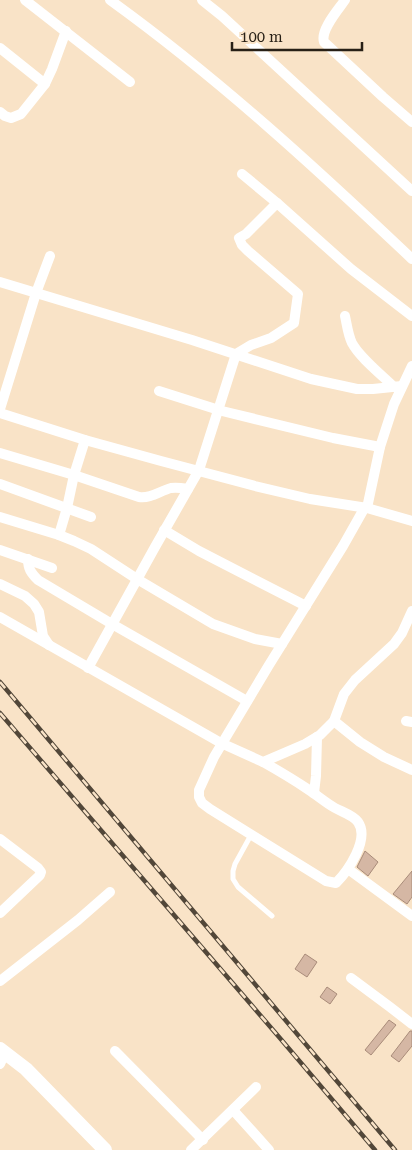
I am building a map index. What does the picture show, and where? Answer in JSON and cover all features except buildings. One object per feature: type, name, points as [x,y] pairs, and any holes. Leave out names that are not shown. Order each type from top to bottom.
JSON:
[{"type":"street","points":[[25,0],[130,82]]},
{"type":"street","points":[[110,0],[172,47],[238,101],[354,204],[412,259]]},
{"type":"street","points":[[202,0],[222,16],[412,191]]},
{"type":"street","points":[[345,0],[324,31],[324,42],[412,122]]},
{"type":"street","points":[[0,112],[11,118],[21,114],[45,84],[66,31]]},
{"type":"street","points":[[0,48],[45,84]]},
{"type":"street","points":[[242,174],[351,269],[412,316]]},
{"type":"street","points":[[88,668],[199,470],[236,354],[251,345],[271,338],[294,323],[298,294],[248,252],[239,238],[246,234],[277,203]]},
{"type":"street","points":[[0,409],[36,293],[50,256]]},
{"type":"street","points":[[0,282],[192,340],[311,379],[357,389],[398,386]]},
{"type":"street","points":[[345,316],[352,343],[359,353],[398,386]]},
{"type":"street","points":[[0,617],[221,743],[282,772],[334,808],[352,816],[357,820],[361,828],[362,836],[348,869],[336,883],[326,881],[202,803],[199,797],[199,790],[221,743],[366,508],[380,446],[398,386],[412,366]]},
{"type":"street","points":[[159,391],[218,410],[333,438],[380,446]]},
{"type":"street","points":[[0,413],[85,440],[256,486],[366,508],[412,521]]},
{"type":"street","points":[[59,535],[74,474],[85,440]]},
{"type":"street","points":[[0,453],[74,474],[144,498],[172,488],[188,488]]},
{"type":"street","points":[[0,484],[92,517]]},
{"type":"street","points":[[0,517],[59,535],[91,549],[213,624],[255,638],[282,644]]},
{"type":"street","points":[[164,530],[199,551],[306,606]]},
{"type":"street","points":[[0,550],[52,568]]},
{"type":"street","points":[[28,559],[28,568],[38,580],[247,701]]},
{"type":"street","points":[[0,584],[25,596],[34,604],[38,612],[43,636],[50,646]]},
{"type":"street","points":[[263,762],[305,744],[317,737],[334,721],[344,694],[355,680],[394,644],[402,633],[412,611]]},
{"type":"street","points":[[334,721],[360,742],[384,757],[412,770]]},
{"type":"street","points":[[314,793],[317,737]]},
{"type":"street","points":[[0,839],[41,872],[0,913]]},
{"type":"street","points":[[348,869],[412,916]]},
{"type":"street","points":[[0,981],[78,920],[110,892]]},
{"type":"street","points":[[351,978],[412,1024]]},
{"type":"street","points":[[115,1051],[203,1140]]},
{"type":"street","points":[[2,1055],[26,1070],[106,1150]]},
{"type":"street","points":[[191,1150],[256,1087]]},
{"type":"street","points":[[232,1110],[269,1150]]},
{"type":"lane","points":[[252,835],[235,864],[233,879],[238,887],[272,916]]},
{"type":"railway","points":[[0,682],[395,1150]]},
{"type":"railway","points":[[0,713],[375,1150]]}]
